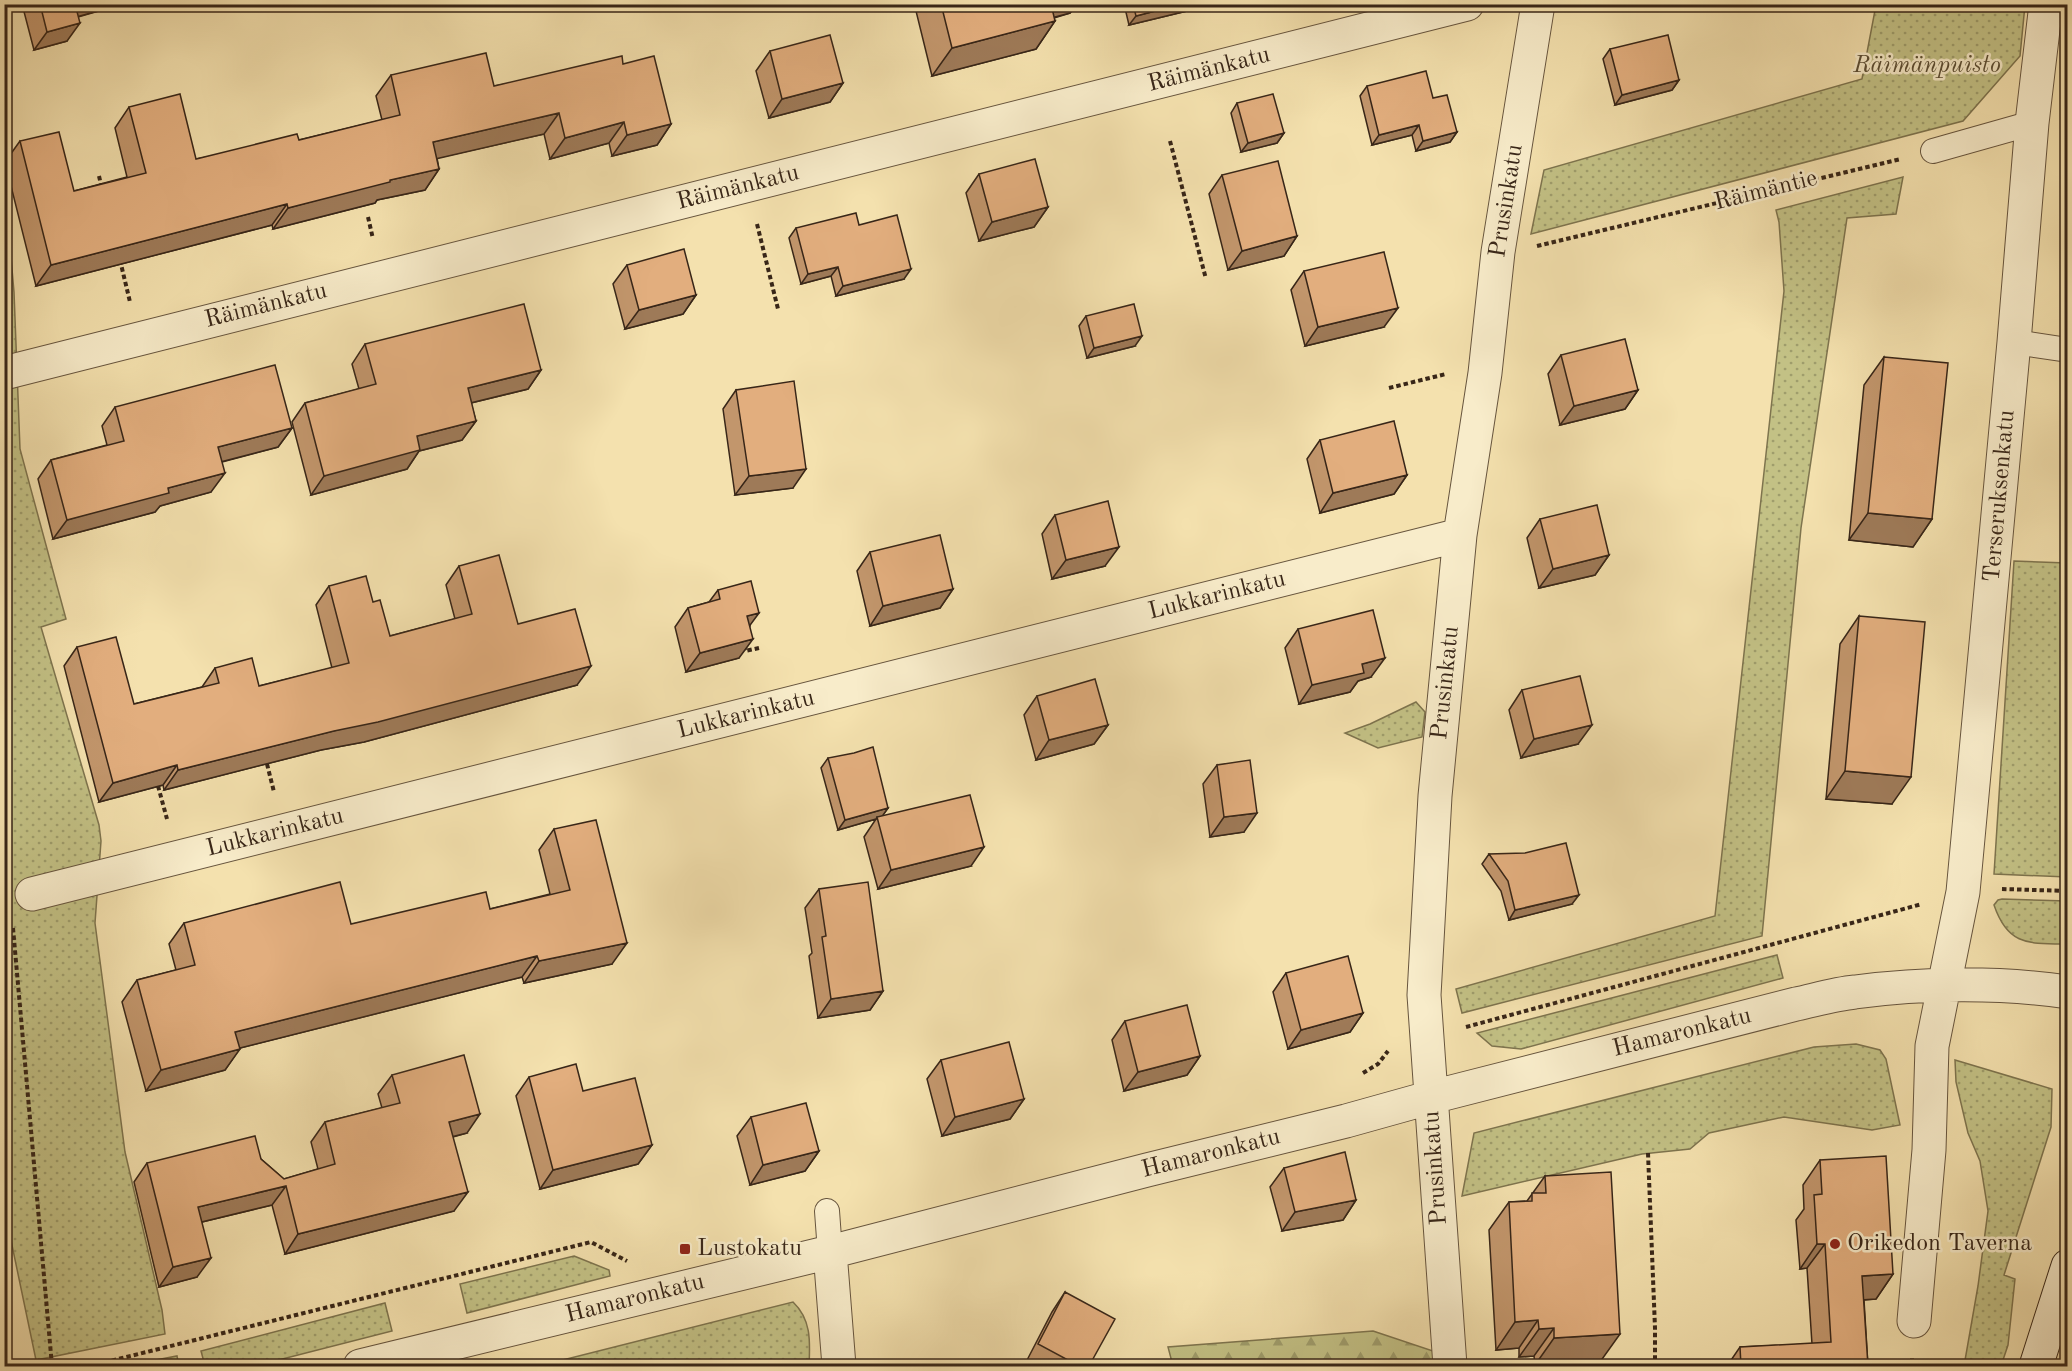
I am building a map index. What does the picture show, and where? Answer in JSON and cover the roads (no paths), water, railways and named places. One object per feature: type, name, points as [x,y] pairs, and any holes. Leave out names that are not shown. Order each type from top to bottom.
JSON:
[{"type":"street","name":"Räimänkatu","points":[[8,372],[1467,4]]},
{"type":"street","name":"Prusinkatu","points":[[1450,1366],[1424,995],[1436,786],[1460,535],[1485,373],[1498,252],[1538,4]]},
{"type":"street","name":"Terseruksenkatu","points":[[1914,1322],[1929,1150],[1932,1046],[1963,892],[2032,123],[2046,4]]},
{"type":"street","name":"Lukkarinkatu","points":[[32,894],[1460,535]]},
{"type":"street","name":"Hamaronkatu","points":[[360,1366],[830,1252],[1796,1004],[1852,992],[1944,986],[2040,988],[2067,992]]},
{"type":"street","points":[[830,1252],[839,1366]]},
{"type":"street","points":[[2036,1366],[2067,1266]]},
{"type":"lane","points":[[1934,151],[2032,123]]},
{"type":"lane","points":[[2014,342],[2067,350]]},
{"type":"lane","points":[[827,1211],[830,1252]]},
{"type":"place","name":"Orikedon Taverna","points":[[1835,1244]]},
{"type":"place","name":"Lustokatu","points":[[685,1249]]},
{"type":"park label","name":"Räimänpuisto","points":[[1927,66]]}]
